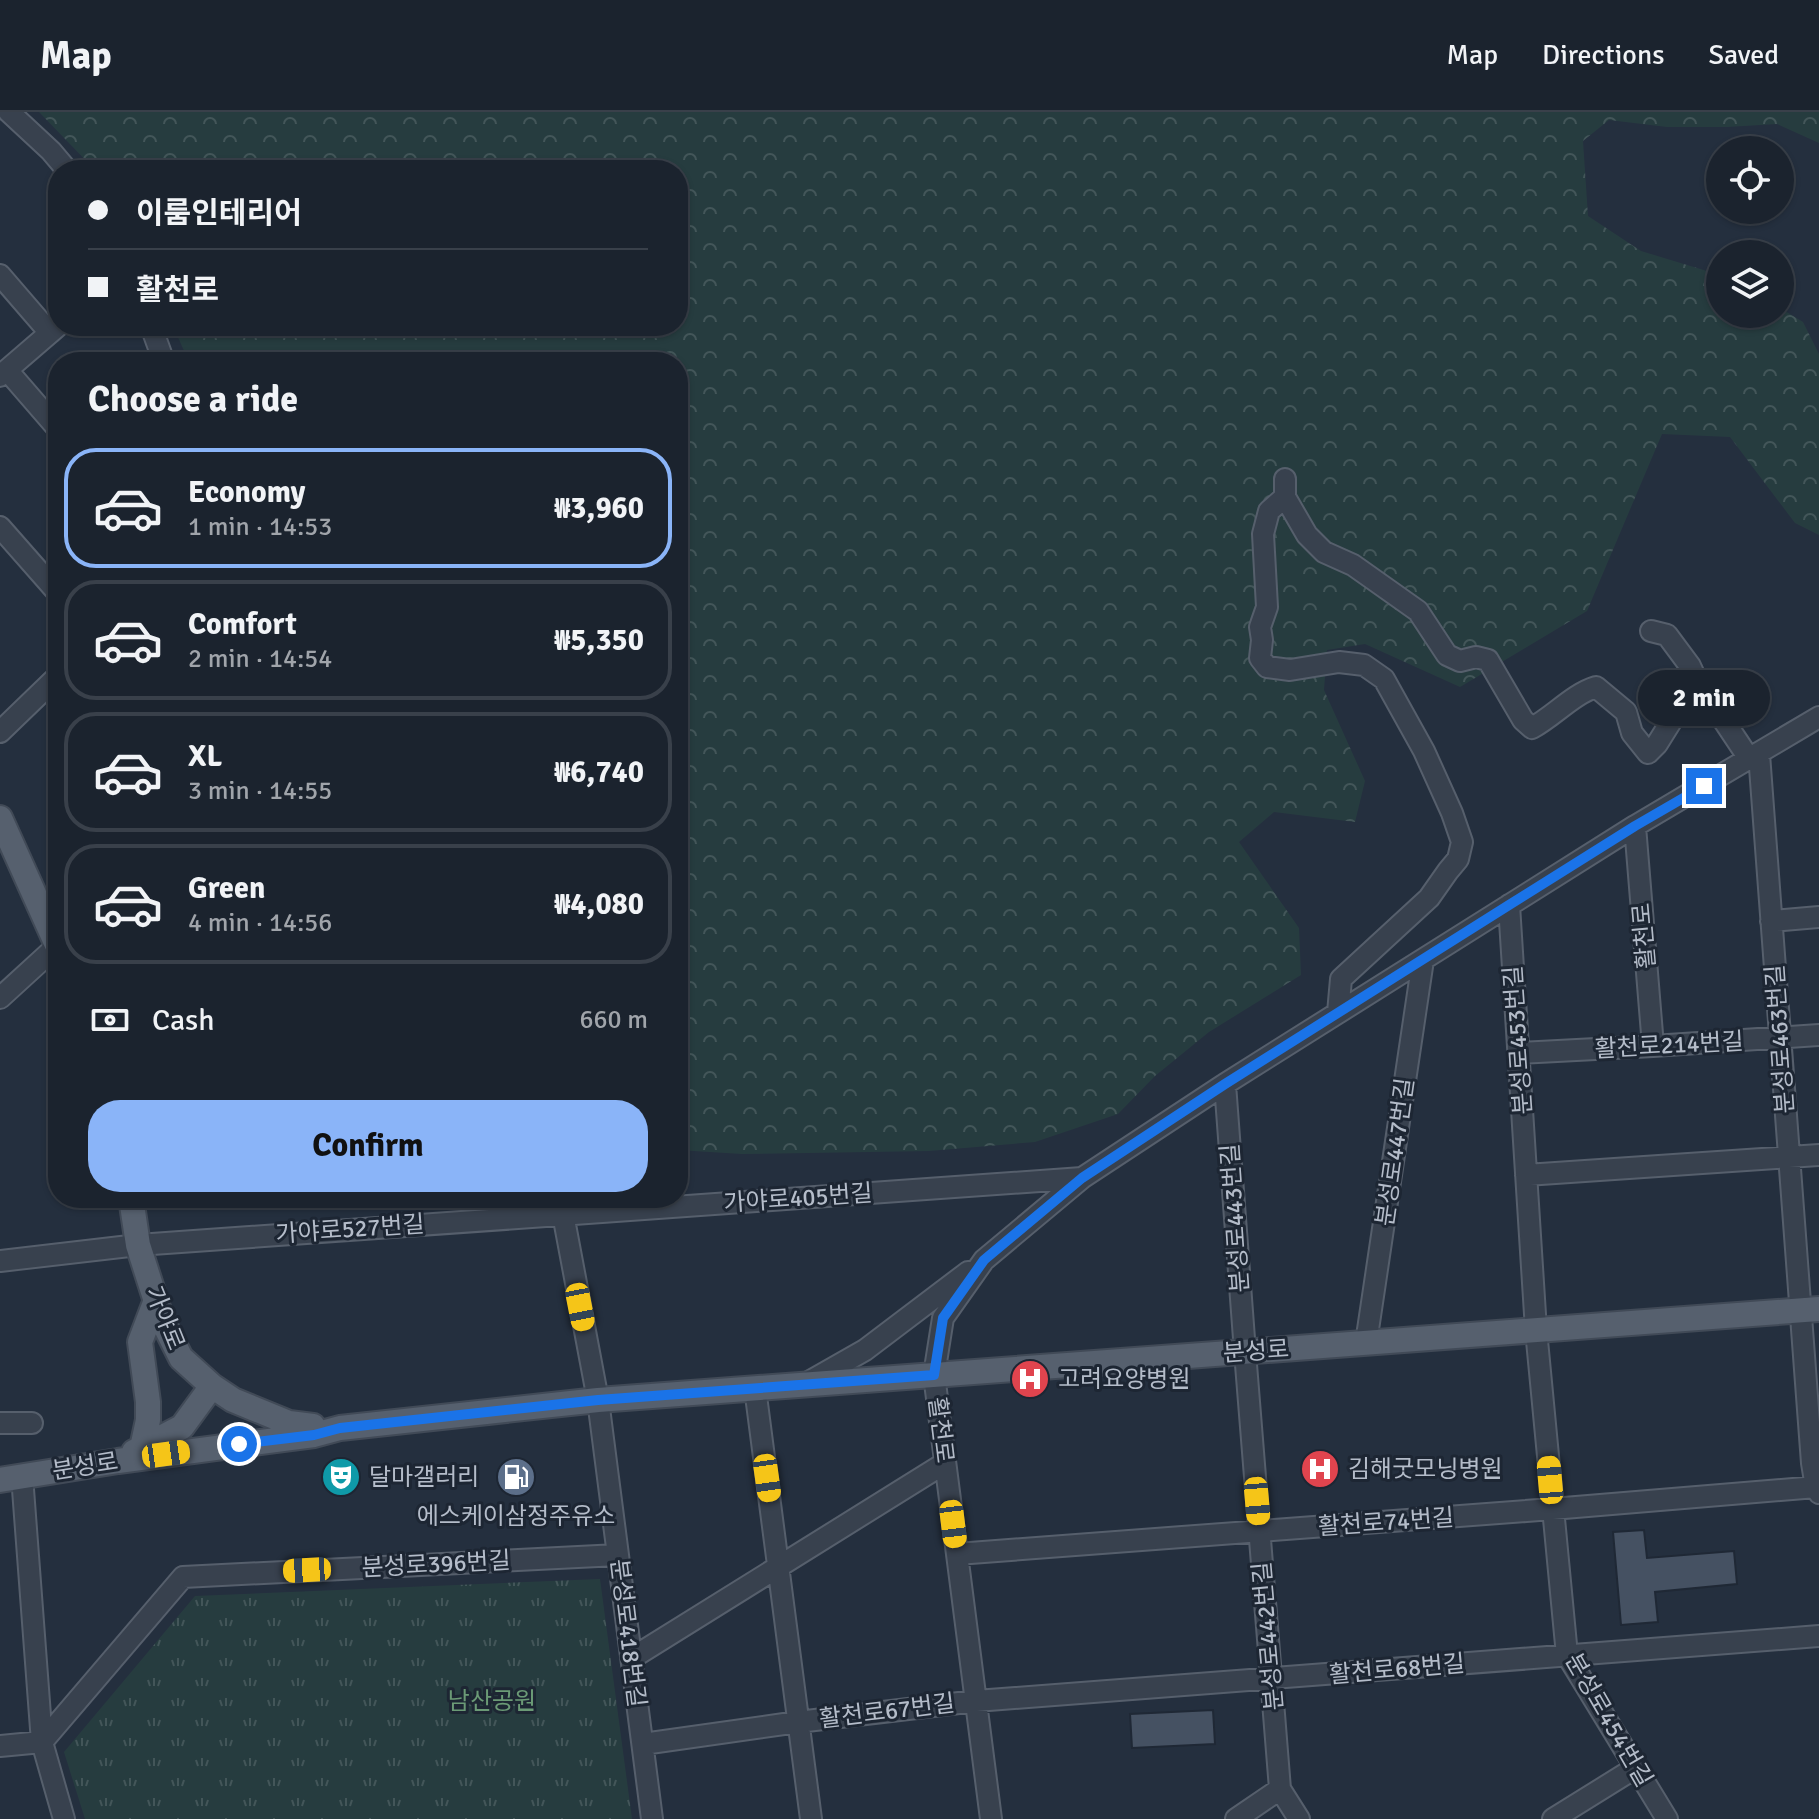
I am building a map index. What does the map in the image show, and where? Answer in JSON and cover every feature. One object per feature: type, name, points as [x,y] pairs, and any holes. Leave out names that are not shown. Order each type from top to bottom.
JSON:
[{"type":"main road","points":[[0,818],[48,924]]},
{"type":"main road","name":"가야로","points":[[132,1208],[138,1245],[162,1320],[181,1358],[233,1400],[289,1423],[340,1428]]},
{"type":"main road","points":[[142,1448],[148,1420],[140,1342],[156,1300]]},
{"type":"main road","name":"분성로","points":[[11,1478],[314,1435],[340,1428],[598,1400],[1810,1310]]},
{"type":"main road","points":[[118,1461],[182,1427],[212,1386]]},
{"type":"street","points":[[9,112],[59,160]]},
{"type":"street","points":[[0,275],[48,323]]},
{"type":"street","points":[[48,334],[4,373],[48,419]]},
{"type":"street","points":[[1338,1013],[1341,979],[1429,898],[1458,859],[1462,842],[1424,751],[1384,679],[1364,665],[1339,662],[1290,670],[1267,667],[1260,658],[1260,627],[1267,607],[1263,534],[1269,511],[1285,488],[1307,535],[1324,552],[1353,565],[1418,611],[1447,655],[1460,661],[1476,657],[1488,660],[1523,720],[1532,728],[1585,690],[1596,687],[1626,712],[1632,733],[1648,753],[1672,720],[1693,702],[1708,705],[1718,712],[1754,757]]},
{"type":"street","points":[[0,527],[48,582]]},
{"type":"street","points":[[1651,631],[1667,635],[1690,666],[1708,705]]},
{"type":"street","points":[[0,732],[48,686]]},
{"type":"street","name":"활천로","points":[[991,1819],[934,1375],[943,1318],[984,1260],[1082,1178],[1225,1084],[1635,826],[1819,717]]},
{"type":"street","name":"분성로463번길","points":[[1754,757],[1771,921],[1789,1157],[1810,1310],[1812,1463],[1817,1490]]},
{"type":"street","name":"활천로","points":[[1635,826],[1653,1046]]},
{"type":"street","name":"분성로453번길","points":[[1509,905],[1536,1330]]},
{"type":"street","points":[[1771,921],[1819,917]]},
{"type":"street","points":[[0,998],[48,955]]},
{"type":"street","name":"분성로447번길","points":[[1366,1343],[1423,960]]},
{"type":"street","name":"활천로214번길","points":[[1519,1053],[1819,1035]]},
{"type":"street","name":"분성로443번길","points":[[1225,1084],[1245,1352]]},
{"type":"street","points":[[1526,1175],[1819,1155]]},
{"type":"street","name":"가야로405번길","points":[[688,1205],[1082,1178]]},
{"type":"street","name":"가야로405번길","points":[[545,1208],[563,1214],[650,1208]]},
{"type":"street","points":[[563,1214],[598,1400]]},
{"type":"street","name":"가야로527번길","points":[[1,1255],[563,1214]]},
{"type":"street","points":[[803,1385],[865,1350],[984,1260]]},
{"type":"street","name":"분성로454번길","points":[[1536,1330],[1567,1655],[1667,1819]]},
{"type":"street","name":"분성로442번길","points":[[1245,1352],[1280,1789],[1299,1819]]},
{"type":"street","name":"활천로67번길","points":[[755,1388],[798,1722]]},
{"type":"street","name":"분성로418번길","points":[[598,1400],[652,1819]]},
{"type":"street","points":[[0,1423],[32,1423]]},
{"type":"street","points":[[632,1658],[945,1463]]},
{"type":"street","points":[[11,1478],[42,1742],[64,1819]]},
{"type":"street","name":"활천로74번길","points":[[957,1554],[1817,1490]]},
{"type":"street","name":"분성로396번길","points":[[42,1742],[183,1577],[618,1555]]},
{"type":"street","name":"활천로68번길","points":[[976,1701],[1819,1636]]},
{"type":"street","name":"활천로67번길","points":[[643,1744],[976,1701]]},
{"type":"street","points":[[798,1722],[811,1819]]},
{"type":"street","points":[[0,1746],[42,1742]]},
{"type":"street","points":[[1553,1819],[1635,1768]]},
{"type":"street","points":[[1236,1819],[1280,1789]]},
{"type":"green space","points":[[39,112],[1819,112],[1819,143],[1777,124],[1667,127],[1609,120],[1583,141],[1588,216],[1641,251],[1706,271],[1706,328],[1794,328],[1794,317],[1803,322],[1819,354],[1819,535],[1795,523],[1730,437],[1662,434],[1587,611],[1460,687],[1365,644],[1327,650],[1324,690],[1365,781],[1355,822],[1274,812],[1239,842],[1299,928],[1301,975],[1209,1032],[1155,1076],[1118,1114],[1035,1142],[929,1151],[742,1154],[688,1151],[688,352],[185,352],[177,336],[688,336],[688,160],[85,160]]},
{"type":"green space","name":"남산공원","points":[[600,1579],[632,1819],[85,1819],[64,1752],[195,1596]]},
{"type":"building","points":[[1644,1530],[1647,1558],[1734,1551],[1737,1584],[1655,1592],[1658,1622],[1621,1625],[1613,1532]]},
{"type":"building","points":[[1213,1710],[1215,1744],[1132,1748],[1130,1714]]},
{"type":"place","name":"고려요양병원","points":[[1030,1379]]},
{"type":"place","name":"김해굿모닝병원","points":[[1320,1469]]},
{"type":"place","name":"달마갤러리","points":[[341,1477]]},
{"type":"place","name":"에스케이삼정주유소","points":[[516,1477]]},
{"type":"route","points":[[239,1444],[314,1435],[340,1428],[598,1400],[934,1375],[943,1318],[984,1260],[1082,1178],[1509,905],[1704,786]]}]
